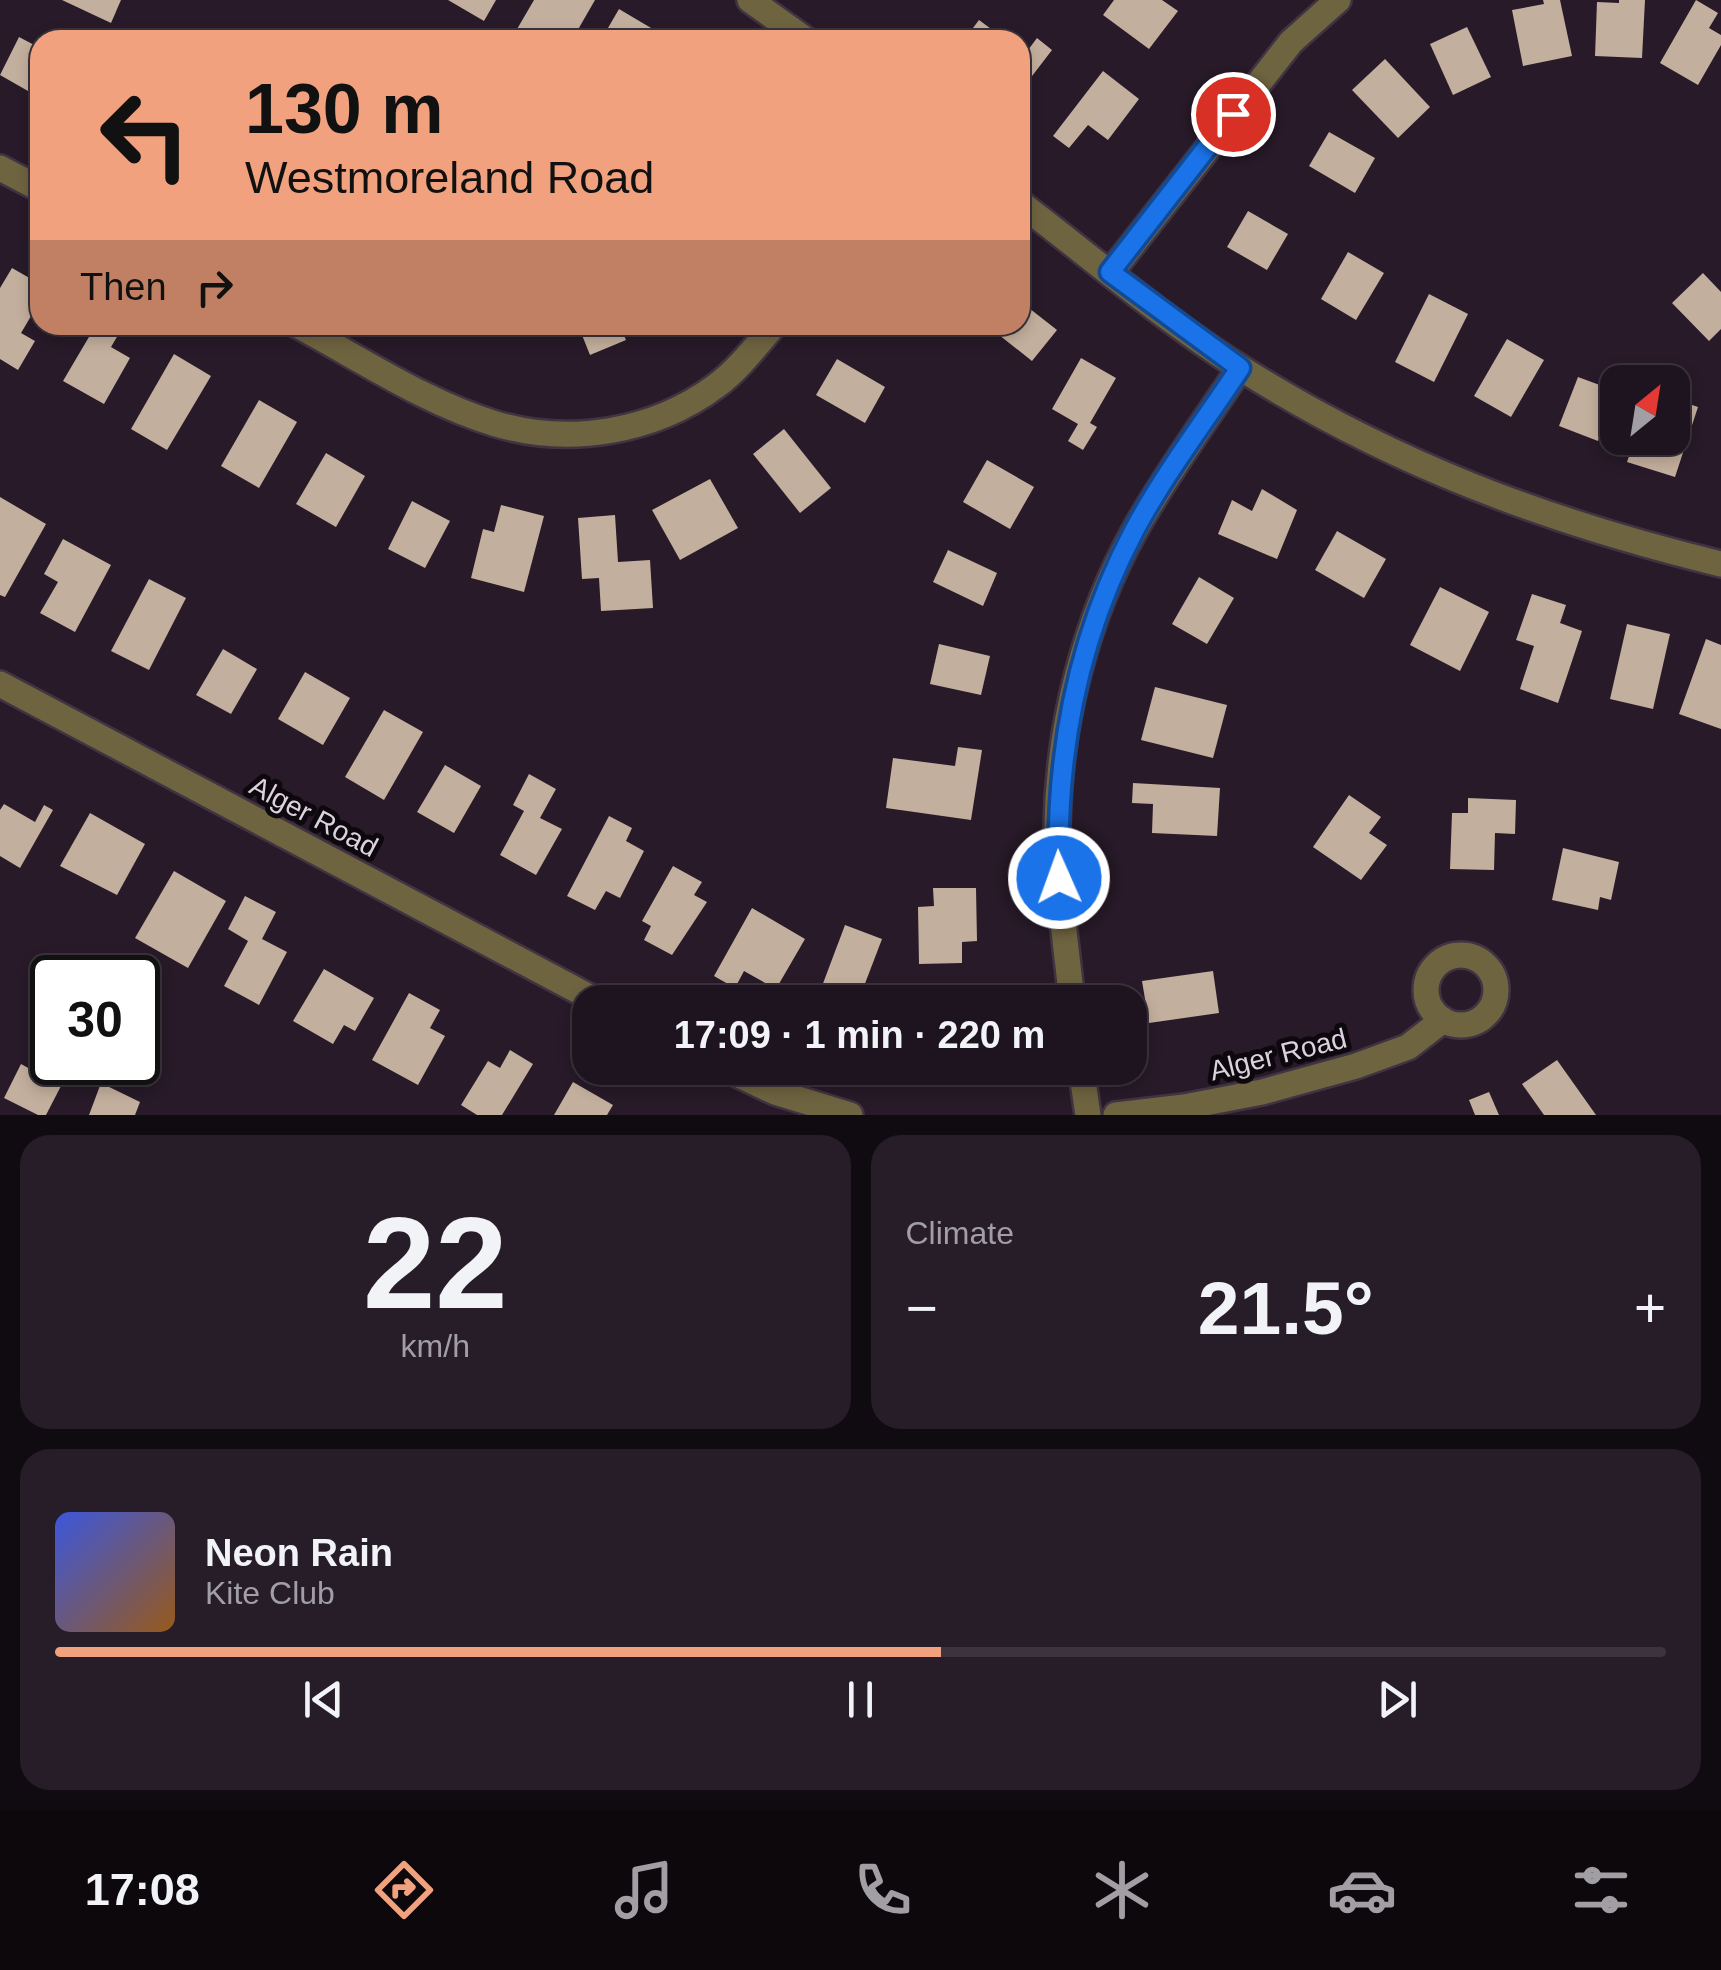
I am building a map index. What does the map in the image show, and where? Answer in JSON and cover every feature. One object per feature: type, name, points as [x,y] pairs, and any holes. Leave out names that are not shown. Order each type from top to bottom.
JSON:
[{"type":"street","points":[[750,0],[792,30]]},
{"type":"street","points":[[1110,272],[1291,42],[1338,0]]},
{"type":"street","points":[[0,168],[30,184]]},
{"type":"street","points":[[1030,211],[1240,368],[1327,419],[1456,482],[1549,517],[1635,544],[1721,564]]},
{"type":"street","points":[[316,335],[453,408],[496,424],[555,434],[596,433],[644,423],[682,408],[718,386],[765,335]]},
{"type":"street","points":[[1070,985],[1057,825],[1062,756],[1073,695],[1090,635],[1136,528],[1240,368]]},
{"type":"street","name":"Alger Road","points":[[0,684],[572,987]]},
{"type":"street","name":"Alger Road","points":[[1116,1115],[1262,1092],[1356,1066],[1408,1047],[1443,1020]]},
{"type":"street","points":[[760,1085],[850,1115]]},
{"type":"street","points":[[1084,1085],[1088,1115]]},
{"type":"building","points":[[62,0],[121,0],[111,23]]},
{"type":"building","points":[[448,0],[496,0],[484,21]]},
{"type":"building","points":[[534,0],[595,0],[578,30],[516,30]]},
{"type":"building","points":[[1114,0],[1162,0],[1178,11],[1149,49],[1103,15]]},
{"type":"building","points":[[1543,0],[1560,0],[1572,56],[1523,66],[1512,10],[1544,4]]},
{"type":"building","points":[[1645,0],[1642,58],[1595,56],[1597,2]]},
{"type":"building","points":[[1696,0],[1718,13],[1709,28],[1721,35],[1721,45],[1698,85],[1660,63]]},
{"type":"building","points":[[619,9],[654,30],[607,30]]},
{"type":"building","points":[[979,20],[992,30],[972,30]]},
{"type":"building","points":[[1467,27],[1491,77],[1453,95],[1430,44]]},
{"type":"building","points":[[19,37],[30,43],[30,92],[0,75]]},
{"type":"building","points":[[1037,38],[1052,50],[1030,79],[1030,47]]},
{"type":"building","points":[[1385,59],[1430,107],[1398,138],[1352,90]]},
{"type":"building","points":[[1103,71],[1139,99],[1108,140],[1088,125],[1069,148],[1053,136]]},
{"type":"building","points":[[1329,132],[1375,158],[1355,193],[1309,166]]},
{"type":"building","points":[[1248,211],[1288,234],[1267,270],[1227,247]]},
{"type":"building","points":[[1348,252],[1384,273],[1356,320],[1321,299]]},
{"type":"building","points":[[12,268],[30,278],[30,318],[21,333],[35,341],[18,370],[0,359],[0,288]]},
{"type":"building","points":[[1703,273],[1721,292],[1721,329],[1709,341],[1672,303]]},
{"type":"building","points":[[1429,294],[1468,314],[1434,382],[1395,362]]},
{"type":"building","points":[[1030,309],[1057,330],[1032,361],[999,335],[1030,335]]},
{"type":"building","points":[[90,335],[118,335],[111,347],[130,358],[104,404],[63,381]]},
{"type":"building","points":[[582,335],[624,335],[626,340],[590,355]]},
{"type":"building","points":[[1507,339],[1544,360],[1511,417],[1474,396]]},
{"type":"building","points":[[174,354],[211,376],[167,450],[131,429]]},
{"type":"building","points":[[1081,358],[1116,378],[1090,423],[1097,427],[1083,450],[1068,441],[1078,424],[1052,409]]},
{"type":"building","points":[[837,359],[885,387],[865,423],[816,395]]},
{"type":"building","points":[[1578,377],[1600,385],[1598,441],[1559,426]]},
{"type":"building","points":[[259,400],[297,422],[259,488],[221,466]]},
{"type":"building","points":[[1690,404],[1698,407],[1690,431]]},
{"type":"building","points":[[784,429],[831,488],[800,513],[753,454]]},
{"type":"building","points":[[326,453],[365,476],[336,527],[296,504]]},
{"type":"building","points":[[1629,455],[1682,455],[1675,477],[1627,462]]},
{"type":"building","points":[[987,460],[1034,487],[1010,529],[963,502]]},
{"type":"building","points":[[710,479],[738,528],[680,560],[652,510]]},
{"type":"building","points":[[1262,489],[1297,510],[1277,559],[1218,534],[1232,500],[1252,511]]},
{"type":"building","points":[[0,497],[46,524],[5,597],[0,595]]},
{"type":"building","points":[[412,501],[450,521],[425,568],[388,549]]},
{"type":"building","points":[[501,505],[544,516],[524,592],[471,578],[483,529],[494,532]]},
{"type":"building","points":[[615,515],[618,562],[650,560],[653,608],[601,611],[599,578],[582,579],[578,518]]},
{"type":"building","points":[[1337,531],[1386,559],[1364,598],[1315,570]]},
{"type":"building","points":[[63,539],[111,565],[75,632],[40,613],[58,582],[44,574]]},
{"type":"building","points":[[948,550],[997,573],[983,606],[933,582]]},
{"type":"building","points":[[1199,577],[1234,598],[1207,644],[1172,624]]},
{"type":"building","points":[[149,579],[186,598],[149,670],[111,651]]},
{"type":"building","points":[[1440,587],[1489,612],[1460,671],[1410,645]]},
{"type":"building","points":[[1532,594],[1566,605],[1560,623],[1582,631],[1558,703],[1520,689],[1534,646],[1516,640]]},
{"type":"building","points":[[1627,624],[1670,634],[1653,709],[1610,699]]},
{"type":"building","points":[[1706,639],[1721,645],[1721,729],[1679,714]]},
{"type":"building","points":[[939,644],[990,656],[981,695],[930,684]]},
{"type":"building","points":[[223,649],[257,669],[231,714],[196,695]]},
{"type":"building","points":[[305,672],[350,698],[323,745],[278,719]]},
{"type":"building","points":[[1155,687],[1227,705],[1213,758],[1141,740]]},
{"type":"building","points":[[384,710],[423,732],[384,800],[345,777]]},
{"type":"building","points":[[958,747],[982,750],[971,820],[886,808],[893,758],[955,766]]},
{"type":"building","points":[[445,765],[481,786],[454,833],[417,812]]},
{"type":"building","points":[[529,774],[556,789],[540,818],[562,829],[536,875],[500,855],[524,811],[513,805]]},
{"type":"building","points":[[1133,783],[1220,788],[1217,836],[1152,833],[1153,804],[1132,803]]},
{"type":"building","points":[[1349,795],[1381,817],[1369,833],[1387,845],[1361,880],[1313,847]]},
{"type":"building","points":[[1468,798],[1516,800],[1515,834],[1495,833],[1494,870],[1450,869],[1452,813],[1468,813]]},
{"type":"building","points":[[4,804],[35,822],[44,805],[53,810],[20,868],[0,856],[0,810]]},
{"type":"building","points":[[90,813],[145,844],[117,895],[60,866]]},
{"type":"building","points":[[609,816],[632,828],[626,841],[644,851],[620,898],[606,891],[595,910],[567,896]]},
{"type":"building","points":[[1563,848],[1619,862],[1611,900],[1600,897],[1598,910],[1552,900]]},
{"type":"building","points":[[673,866],[702,882],[694,895],[707,902],[672,955],[644,940],[651,926],[642,921]]},
{"type":"building","points":[[174,871],[226,901],[188,968],[135,938]]},
{"type":"building","points":[[933,888],[976,888],[977,941],[962,942],[962,963],[919,964],[918,907],[934,906]]},
{"type":"building","points":[[245,896],[276,912],[262,939],[287,952],[259,1005],[224,986],[248,941],[228,929]]},
{"type":"building","points":[[752,908],[805,939],[778,985],[769,985],[744,971],[737,985],[714,976]]},
{"type":"building","points":[[845,925],[882,939],[864,985],[822,985]]},
{"type":"building","points":[[324,969],[374,998],[355,1031],[344,1025],[333,1044],[293,1021]]},
{"type":"building","points":[[1213,971],[1219,1013],[1149,1023],[1147,985],[1142,981]]},
{"type":"building","points":[[409,993],[440,1010],[430,1028],[445,1036],[418,1085],[372,1060]]},
{"type":"building","points":[[510,1050],[533,1064],[502,1115],[477,1115],[461,1105],[488,1061],[500,1068]]},
{"type":"building","points":[[1557,1060],[1596,1115],[1544,1115],[1522,1084]]},
{"type":"building","points":[[21,1064],[30,1069],[30,1085],[61,1086],[46,1115],[38,1115],[4,1098]]},
{"type":"building","points":[[572,1084],[613,1105],[607,1115],[554,1115]]},
{"type":"building","points":[[100,1085],[140,1102],[135,1115],[89,1115]]},
{"type":"building","points":[[1489,1092],[1499,1115],[1475,1115],[1469,1100]]},
{"type":"route","points":[[1059,878],[1057,825],[1062,756],[1073,695],[1090,635],[1136,528],[1240,368],[1110,272],[1233,114]]}]
